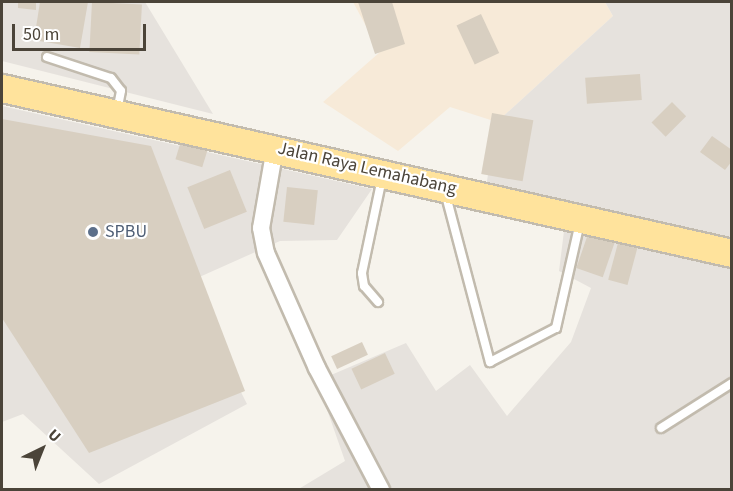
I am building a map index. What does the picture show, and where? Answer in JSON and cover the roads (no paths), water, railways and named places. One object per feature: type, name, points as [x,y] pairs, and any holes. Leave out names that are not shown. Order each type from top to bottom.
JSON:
[{"type":"main road","name":"Jalan Raya Lemahabang","points":[[2,88],[383,171],[732,254]]},
{"type":"street","points":[[275,148],[261,228],[266,253],[317,368],[381,489]]},
{"type":"lane","points":[[47,57],[111,78],[121,90],[117,113]]},
{"type":"lane","points":[[378,302],[364,286],[362,273],[383,171]]},
{"type":"lane","points":[[443,186],[490,362],[556,328],[581,218]]},
{"type":"lane","points":[[661,428],[732,383]]},
{"type":"place","name":"SPBU","points":[[93,232]]}]
